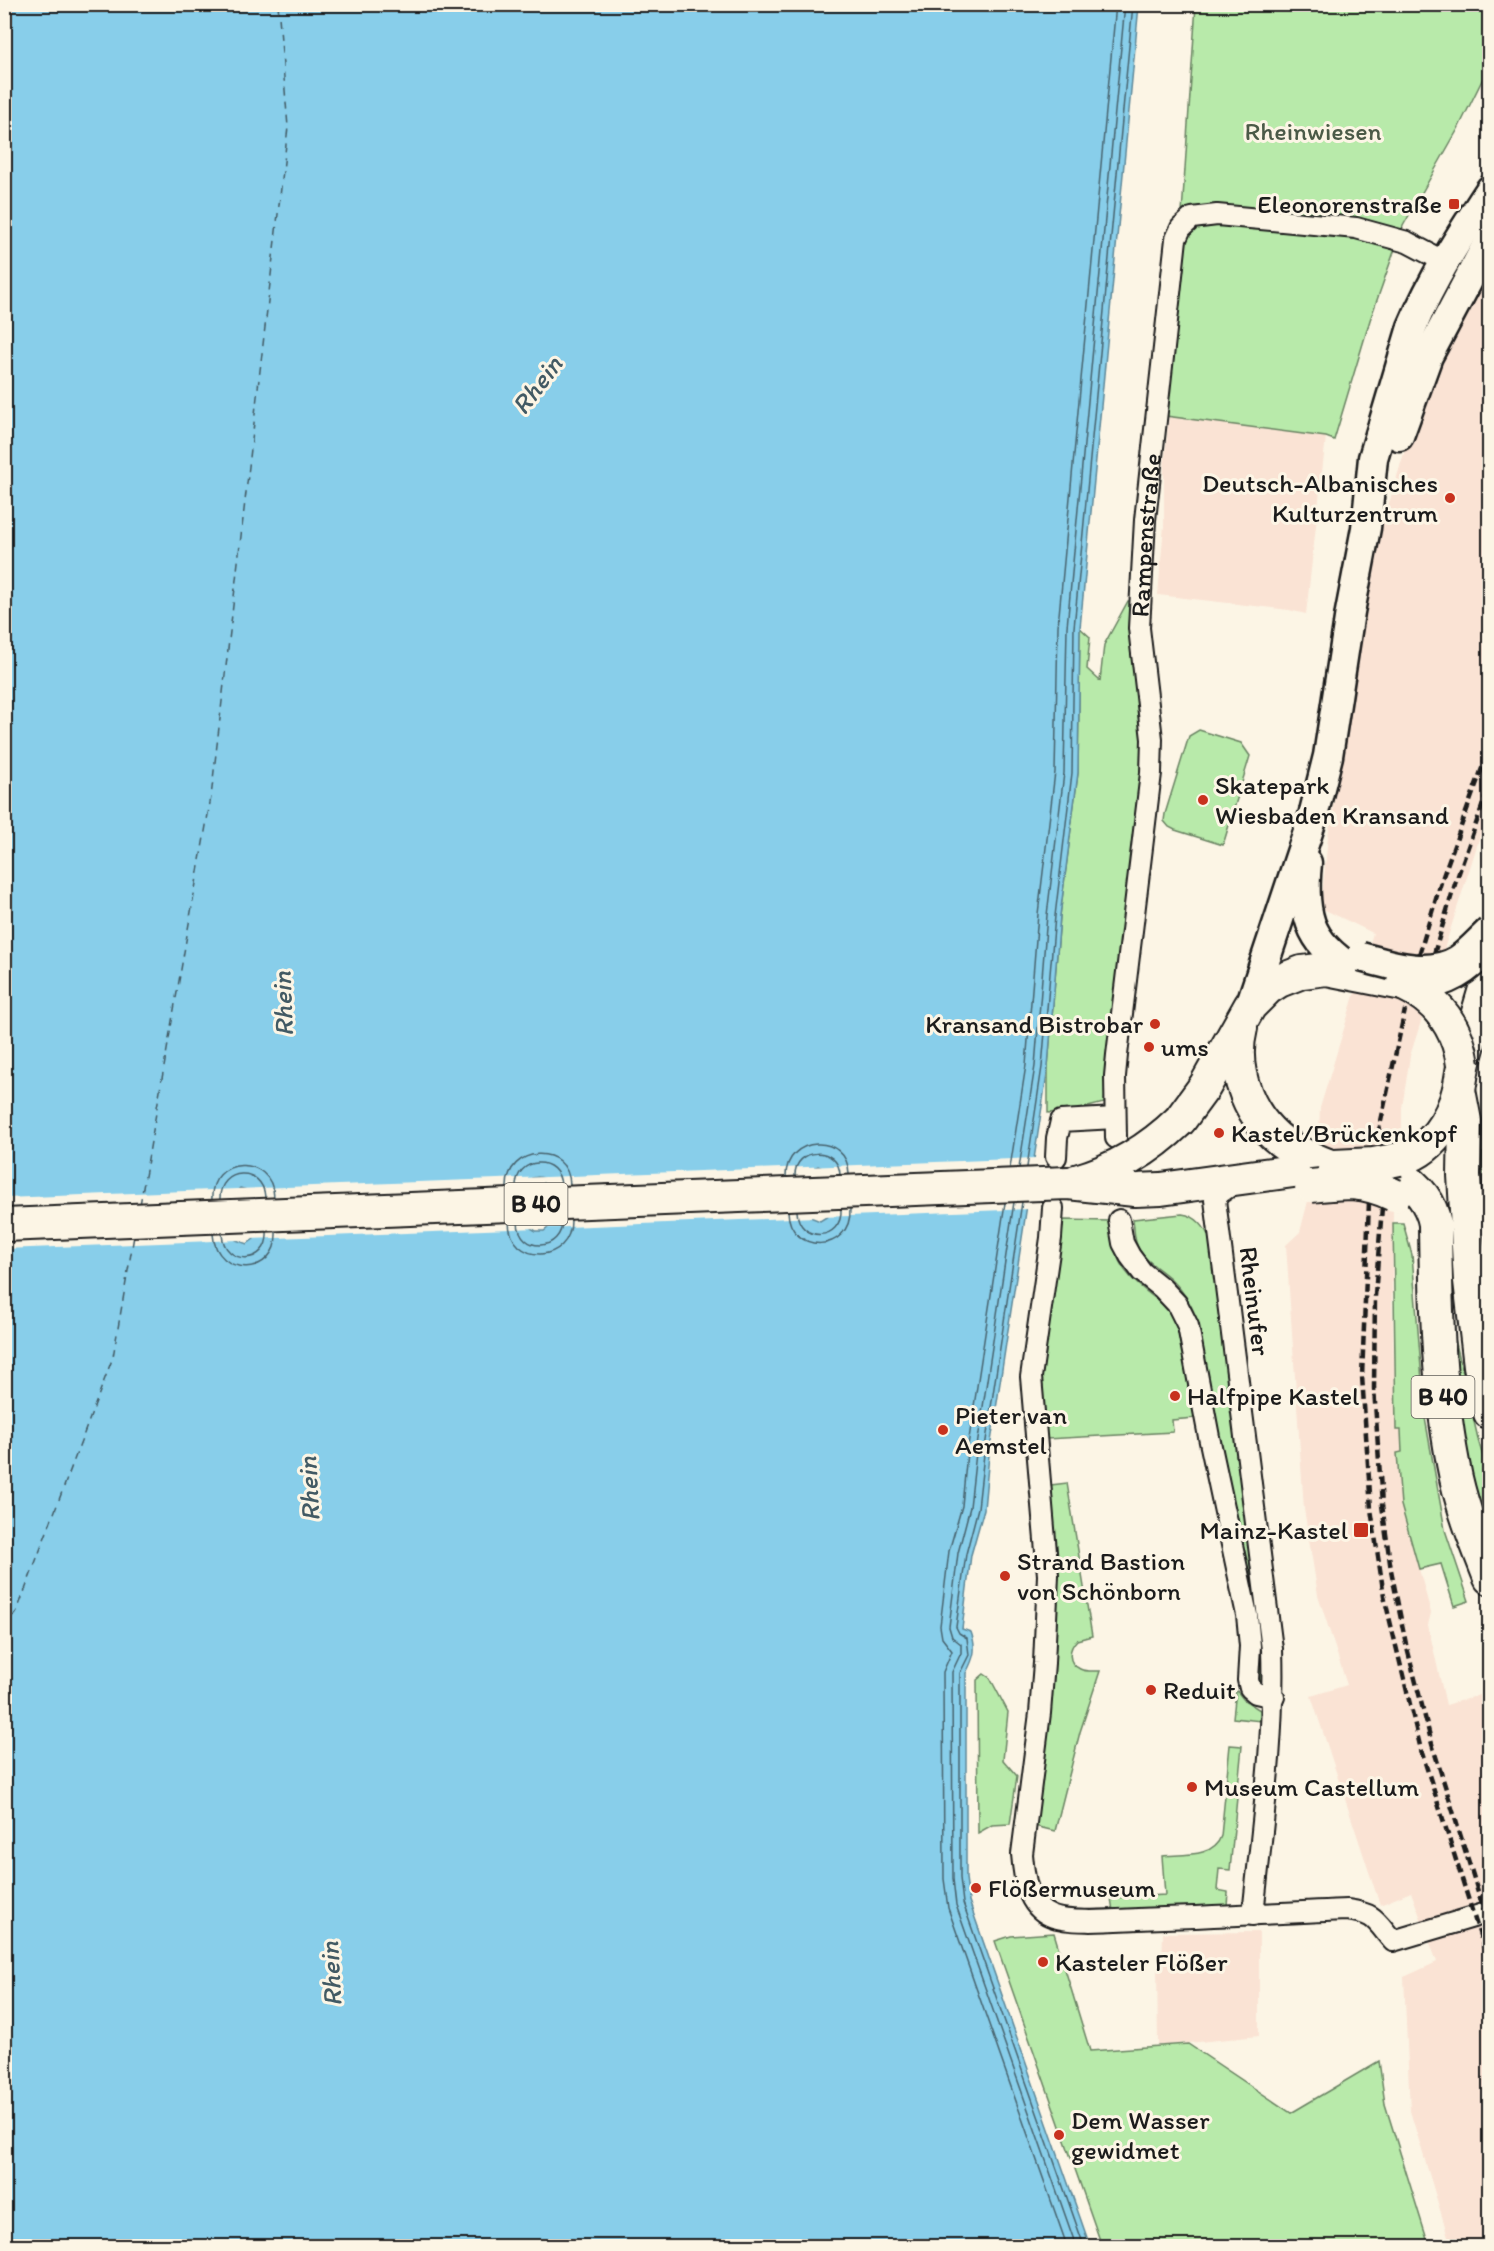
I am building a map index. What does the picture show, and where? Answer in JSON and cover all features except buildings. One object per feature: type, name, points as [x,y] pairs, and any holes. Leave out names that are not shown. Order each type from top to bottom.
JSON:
[{"type":"main road","points":[[1317,1170],[1276,1137],[1259,1119],[1251,1106],[1245,1093],[1239,1065],[1239,1037],[1312,819],[1328,756],[1350,612],[1366,528],[1373,458],[1412,327],[1445,262],[1490,190]]},
{"type":"main road","points":[[1366,528],[1417,384],[1443,326],[1488,242]]},
{"type":"main road","points":[[1312,819],[1305,887],[1306,907],[1311,926],[1359,969],[1438,968],[1456,961],[1490,931]]},
{"type":"main road","points":[[1212,1074],[1225,1023],[1252,942],[1312,819]]},
{"type":"main road","points":[[1403,984],[1427,984],[1450,977],[1470,964],[1490,939]]},
{"type":"main road","name":"B 40","points":[[1059,1183],[1089,1177],[1128,1160],[1164,1135],[1196,1100],[1246,1014],[1268,988],[1302,972],[1327,969],[1359,969],[1403,984],[1426,997],[1445,1016],[1458,1039],[1451,1197],[1465,1270],[1470,1281],[1480,1366],[1490,1413]]},
{"type":"main road","points":[[1456,1105],[1490,972]]},
{"type":"main road","name":"B 40","points":[[1391,1173],[1427,1145],[1456,1105]]},
{"type":"main road","name":"B 40","points":[[4,1225],[1059,1183],[1202,1195],[1317,1170]]},
{"type":"main road","name":"B 40","points":[[1202,1195],[1244,1178],[1317,1170],[1391,1173],[1414,1186],[1433,1212],[1440,1378],[1448,1436],[1471,1530],[1490,1578]]},
{"type":"street","name":"Rampenstraße","points":[[1115,1118],[1117,1055],[1151,774],[1152,739],[1139,628],[1145,520],[1176,239],[1181,228],[1192,219],[1217,215],[1356,228],[1407,242],[1445,262]]},
{"type":"street","points":[[1443,326],[1445,262],[1488,242]]},
{"type":"street","points":[[1116,1138],[1115,1118],[1061,1121],[1057,1138],[1059,1183],[1032,1377],[1048,1575],[1042,1693],[1022,1854],[1028,1894],[1035,1904],[1050,1916],[1061,1919],[1103,1920],[1347,1910],[1367,1913],[1392,1941],[1490,1912]]},
{"type":"street","name":"Rheinufer","points":[[1202,1195],[1271,1637],[1274,1697],[1271,1747],[1253,1915]]},
{"type":"street","points":[[1119,1220],[1123,1243],[1130,1256],[1142,1272],[1177,1304],[1188,1326],[1247,1615],[1250,1646],[1248,1680],[1250,1688],[1256,1693],[1274,1697]]},
{"type":"shaded area","points":[[1489,273],[1489,808],[1410,1056],[1402,1108],[1402,1132],[1393,1206],[1392,1301],[1396,1430],[1401,1430],[1402,1453],[1397,1453],[1415,1554],[1431,1613],[1428,1625],[1446,1705],[1483,1694],[1489,1718],[1489,2246],[1451,2246],[1410,2111],[1404,1977],[1437,1962],[1411,1892],[1380,1905],[1311,1696],[1347,1685],[1318,1595],[1304,1509],[1286,1245],[1300,1232],[1308,1201],[1319,1133],[1320,1108],[1373,933],[1321,908],[1328,836],[1380,533],[1417,410]]},
{"type":"shaded area","points":[[1169,415],[1326,437],[1306,614],[1289,610],[1158,595]]},
{"type":"shaded area","points":[[1259,1932],[1259,2036],[1158,2046],[1157,1964],[1162,1964],[1163,1933]]},
{"type":"green space","name":"Rheinwiesen","points":[[1196,5],[1489,5],[1489,66],[1458,129],[1403,226],[1370,320],[1334,440],[1326,437],[1158,415],[1181,228]]},
{"type":"green space","points":[[1128,601],[1133,601],[1145,737],[1104,1103],[1072,1111],[1048,1113],[1048,1067],[1060,916],[1078,773],[1080,628],[1090,637],[1087,669],[1100,681],[1104,645]]},
{"type":"green space","name":"Skatepark Wiesbaden Kransand","points":[[1199,730],[1241,743],[1250,756],[1223,845],[1175,830],[1164,821],[1189,736]]},
{"type":"green space","points":[[1483,1153],[1490,1153],[1489,1300],[1487,1279]]},
{"type":"green space","points":[[1182,1214],[1200,1223],[1211,1241],[1263,1643],[1265,1682],[1261,1684],[1256,1681],[1228,1485],[1197,1319],[1183,1293],[1171,1279],[1151,1263],[1138,1248],[1136,1242],[1133,1219]]},
{"type":"green space","points":[[1064,1220],[1111,1221],[1116,1253],[1124,1269],[1170,1314],[1181,1338],[1195,1418],[1172,1420],[1173,1432],[1046,1439],[1041,1402],[1041,1369]]},
{"type":"green space","points":[[1393,1223],[1403,1223],[1412,1255],[1425,1418],[1445,1530],[1469,1601],[1454,1606],[1441,1564],[1419,1569],[1401,1505],[1397,1453],[1402,1452],[1401,1430],[1396,1430]]},
{"type":"green space","points":[[1453,1330],[1489,1477],[1489,1552],[1461,1452]]},
{"type":"green space","points":[[1067,1483],[1092,1636],[1077,1640],[1070,1656],[1073,1663],[1080,1669],[1100,1671],[1080,1732],[1055,1831],[1034,1826],[1056,1645],[1057,1576],[1051,1485]]},
{"type":"green space","points":[[984,1674],[990,1678],[1008,1712],[1003,1760],[1017,1776],[1010,1824],[992,1825],[978,1833],[977,1680]]},
{"type":"green space","points":[[1236,1690],[1244,1700],[1260,1710],[1261,1721],[1233,1718]]},
{"type":"green space","points":[[1230,1745],[1242,1746],[1230,1870],[1219,1869],[1217,1890],[1228,1892],[1227,1905],[1113,1911],[1111,1898],[1165,1895],[1162,1856],[1188,1855],[1205,1851],[1217,1843],[1221,1836]]},
{"type":"green space","points":[[1054,1933],[1090,2051],[1188,2044],[1291,2113],[1379,2061],[1385,2104],[1429,2246],[1102,2246],[995,1941],[1011,1936]]},
{"type":"water","name":"Rhein","points":[[5,5],[1139,5],[1080,628],[1078,773],[1060,916],[1048,1067],[989,1455],[984,1509],[971,1555],[962,1629],[971,1632],[974,1648],[973,1658],[966,1673],[966,1878],[969,1901],[1090,2246],[5,2246]],"holes":[[[818,1166],[827,1170],[828,1216],[820,1221],[810,1217],[811,1169]],[[532,1178],[544,1178],[549,1227],[544,1231],[531,1228]],[[240,1188],[251,1191],[254,1239],[247,1244],[236,1240],[234,1193]]]},
{"type":"pier","points":[[1037,1158],[1030,1209],[823,1217],[825,1215],[824,1171],[818,1169],[812,1172],[813,1215],[816,1217],[543,1228],[546,1226],[544,1182],[538,1180],[533,1182],[534,1227],[537,1228],[250,1239],[248,1193],[242,1191],[237,1193],[239,1240],[4,1249],[5,1198]]},
{"type":"ferry route","points":[[140,1205],[211,797],[288,127],[278,4]]},
{"type":"ferry route","points":[[4,1628],[17,1611],[113,1357],[134,1236]]},
{"type":"railway","points":[[1419,955],[1442,879],[1490,746]]},
{"type":"railway","points":[[1434,954],[1455,884],[1490,784]]},
{"type":"railway","points":[[1378,1135],[1405,1010]]},
{"type":"railway","points":[[1369,1202],[1362,1376],[1371,1509],[1384,1596],[1421,1750],[1490,1967]]},
{"type":"railway","points":[[1382,1207],[1375,1296],[1374,1388],[1382,1505],[1391,1570],[1406,1644],[1432,1744],[1490,1930]]},
{"type":"place","name":"Eleonorenstraße","points":[[1454,204]]},
{"type":"place","name":"Deutsch-Albanisches Kulturzentrum","points":[[1450,498]]},
{"type":"place","name":"Skatepark Wiesbaden Kransand","points":[[1203,800]]},
{"type":"place","name":"Kransand Bistrobar","points":[[1155,1024]]},
{"type":"place","name":"ums","points":[[1149,1047]]},
{"type":"place","name":"Kastel/Brückenkopf","points":[[1219,1133]]},
{"type":"place","name":"Halfpipe Kastel","points":[[1175,1396]]},
{"type":"place","name":"Pieter van Aemstel","points":[[943,1430]]},
{"type":"place","name":"Mainz-Kastel","points":[[1361,1530]]},
{"type":"place","name":"Strand Bastion von Schönborn","points":[[1005,1576]]},
{"type":"place","name":"Reduit","points":[[1151,1690]]},
{"type":"place","name":"Museum Castellum","points":[[1192,1787]]},
{"type":"place","name":"Flößermuseum","points":[[976,1888]]},
{"type":"place","name":"Kasteler Flößer","points":[[1043,1962]]},
{"type":"place","name":"Dem Wasser gewidmet","points":[[1059,2135]]}]
